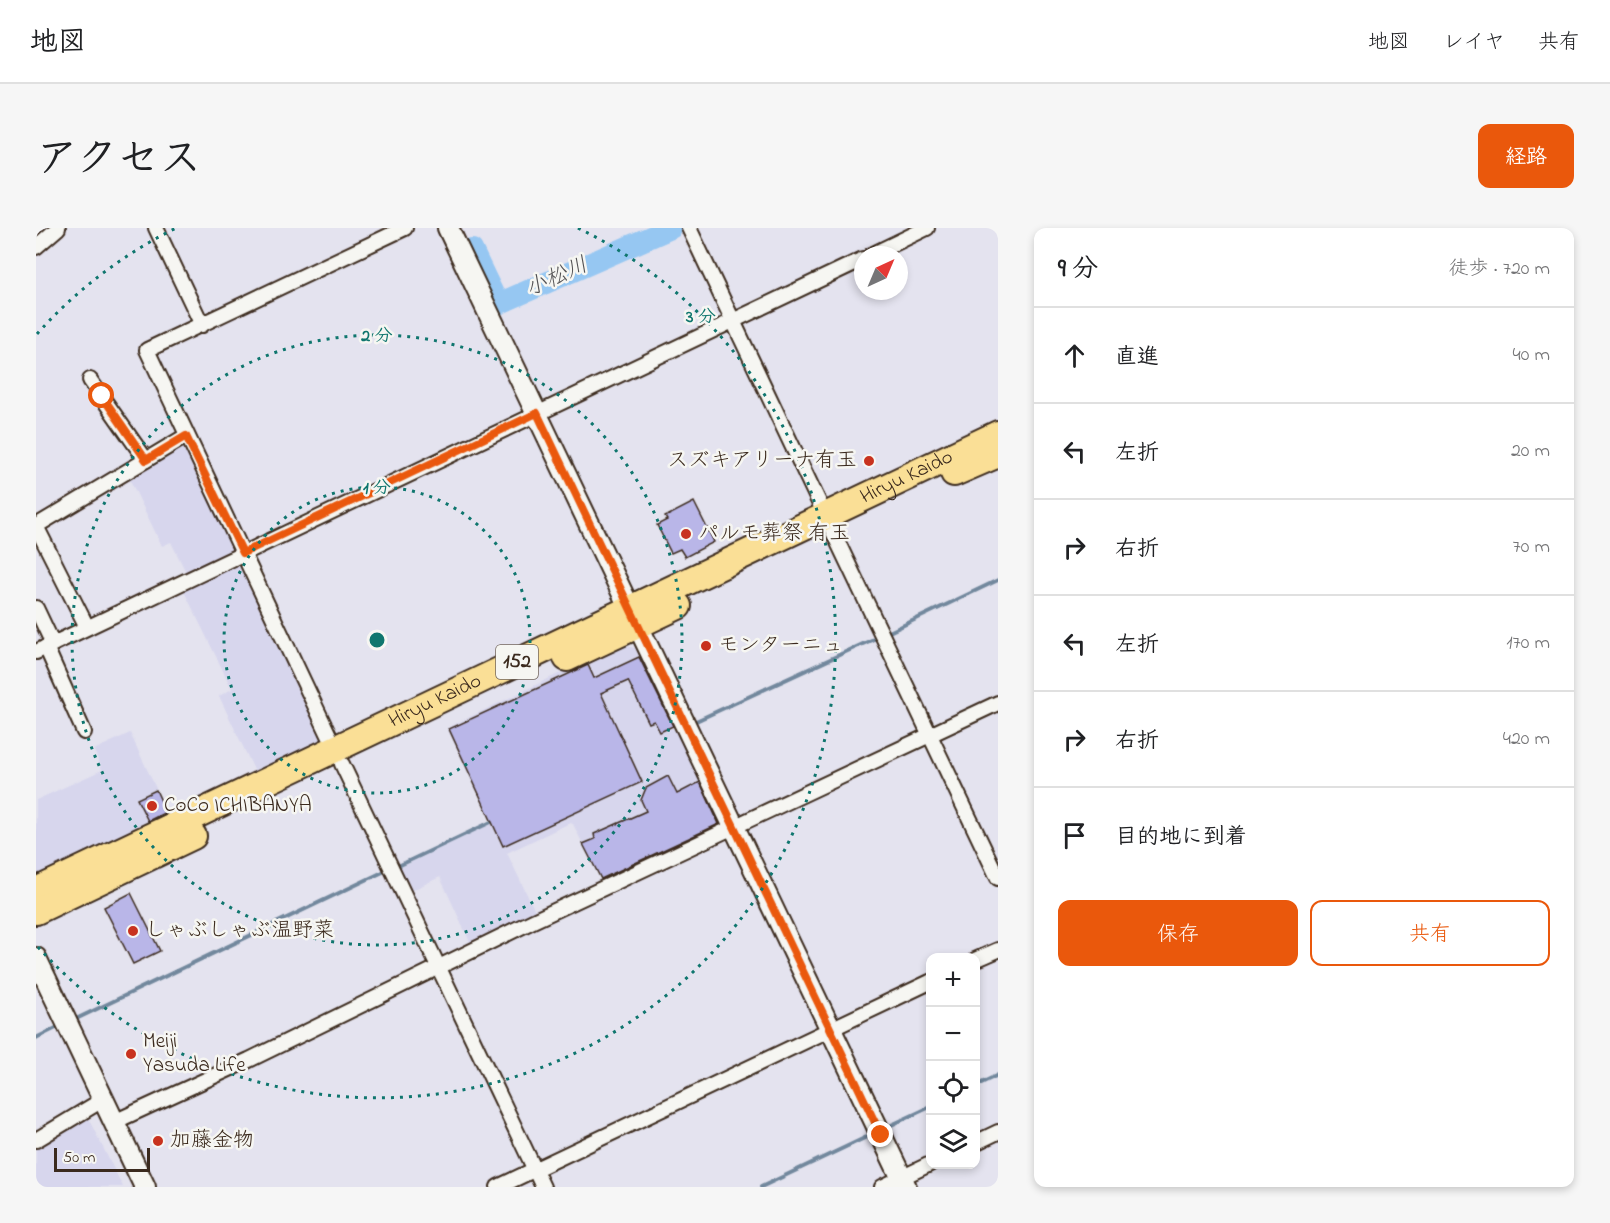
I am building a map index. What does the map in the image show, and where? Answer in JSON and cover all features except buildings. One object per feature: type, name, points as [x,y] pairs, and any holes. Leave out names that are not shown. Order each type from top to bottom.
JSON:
[{"type":"highway","name":"Hiryu Kaido","points":[[36,891],[339,757],[634,617],[829,523],[998,434]]},
{"type":"highway","name":"Hiryu Kaido","points":[[829,523],[937,481],[998,454]]},
{"type":"highway","name":"Hiryu Kaido","points":[[36,911],[339,757]]},
{"type":"street","points":[[36,247],[58,228]]},
{"type":"street","points":[[156,228],[202,325]]},
{"type":"street","points":[[405,228],[147,350],[543,1187]]},
{"type":"street","points":[[448,228],[904,1182]]},
{"type":"street","points":[[689,228],[998,878]]},
{"type":"street","points":[[890,246],[927,228]]},
{"type":"street","points":[[45,647],[854,263]]},
{"type":"street","points":[[90,380],[146,460]]},
{"type":"street","points":[[87,627],[36,526],[186,436]]},
{"type":"street","points":[[36,608],[45,647],[84,732]]},
{"type":"street","points":[[114,1122],[249,1060],[532,921],[998,703]]},
{"type":"street","points":[[980,958],[998,950]]},
{"type":"street","points":[[36,958],[144,1187]]},
{"type":"street","points":[[498,1187],[926,984]]},
{"type":"street","points":[[36,1140],[104,1099]]},
{"type":"street","points":[[980,1141],[998,1132]]},
{"type":"street","points":[[882,1187],[904,1182],[926,1167]]},
{"type":"shaded area","points":[[184,444],[236,549],[186,572],[171,542],[162,546],[130,480]]},
{"type":"shaded area","points":[[240,559],[328,743],[257,776],[219,696],[232,689],[182,587]]},
{"type":"shaded area","points":[[620,644],[641,650],[723,825],[603,884],[573,824],[570,823],[507,853],[536,913],[471,944],[440,877],[408,892],[397,869],[492,823],[447,728]]},
{"type":"shaded area","points":[[130,733],[168,814],[36,876],[36,800],[102,770],[94,750]]},
{"type":"shaded area","points":[[87,1116],[123,1187],[36,1187],[36,1149]]},
{"type":"waterway","name":"小松川","points":[[472,250],[498,304],[671,228]]},
{"type":"waterway","points":[[885,634],[998,580]]},
{"type":"waterway","points":[[696,721],[878,637]]},
{"type":"waterway","points":[[396,867],[491,822]]},
{"type":"waterway","points":[[76,1019],[387,870]]},
{"type":"waterway","points":[[36,1038],[56,1028]]},
{"type":"waterway","points":[[980,1084],[998,1075]]},
{"type":"waterway","points":[[885,1128],[926,1109]]},
{"type":"waterway","points":[[761,1187],[873,1134]]},
{"type":"place","name":"スズキアリーナ有玉","points":[[869,461]]},
{"type":"place","name":"パルモ葬祭 有玉","points":[[686,534]]},
{"type":"place","name":"モンターニュ","points":[[706,646]]},
{"type":"place","name":"CoCo ICHIBANYA","points":[[152,806]]},
{"type":"place","name":"しゃぶしゃぶ温野菜","points":[[133,931]]},
{"type":"place","name":"Meiji Yasuda Life","points":[[131,1054]]},
{"type":"place","name":"加藤金物","points":[[158,1141]]},
{"type":"route","points":[[102,396],[146,460],[186,436],[243,553],[537,413],[881,1135]]}]
